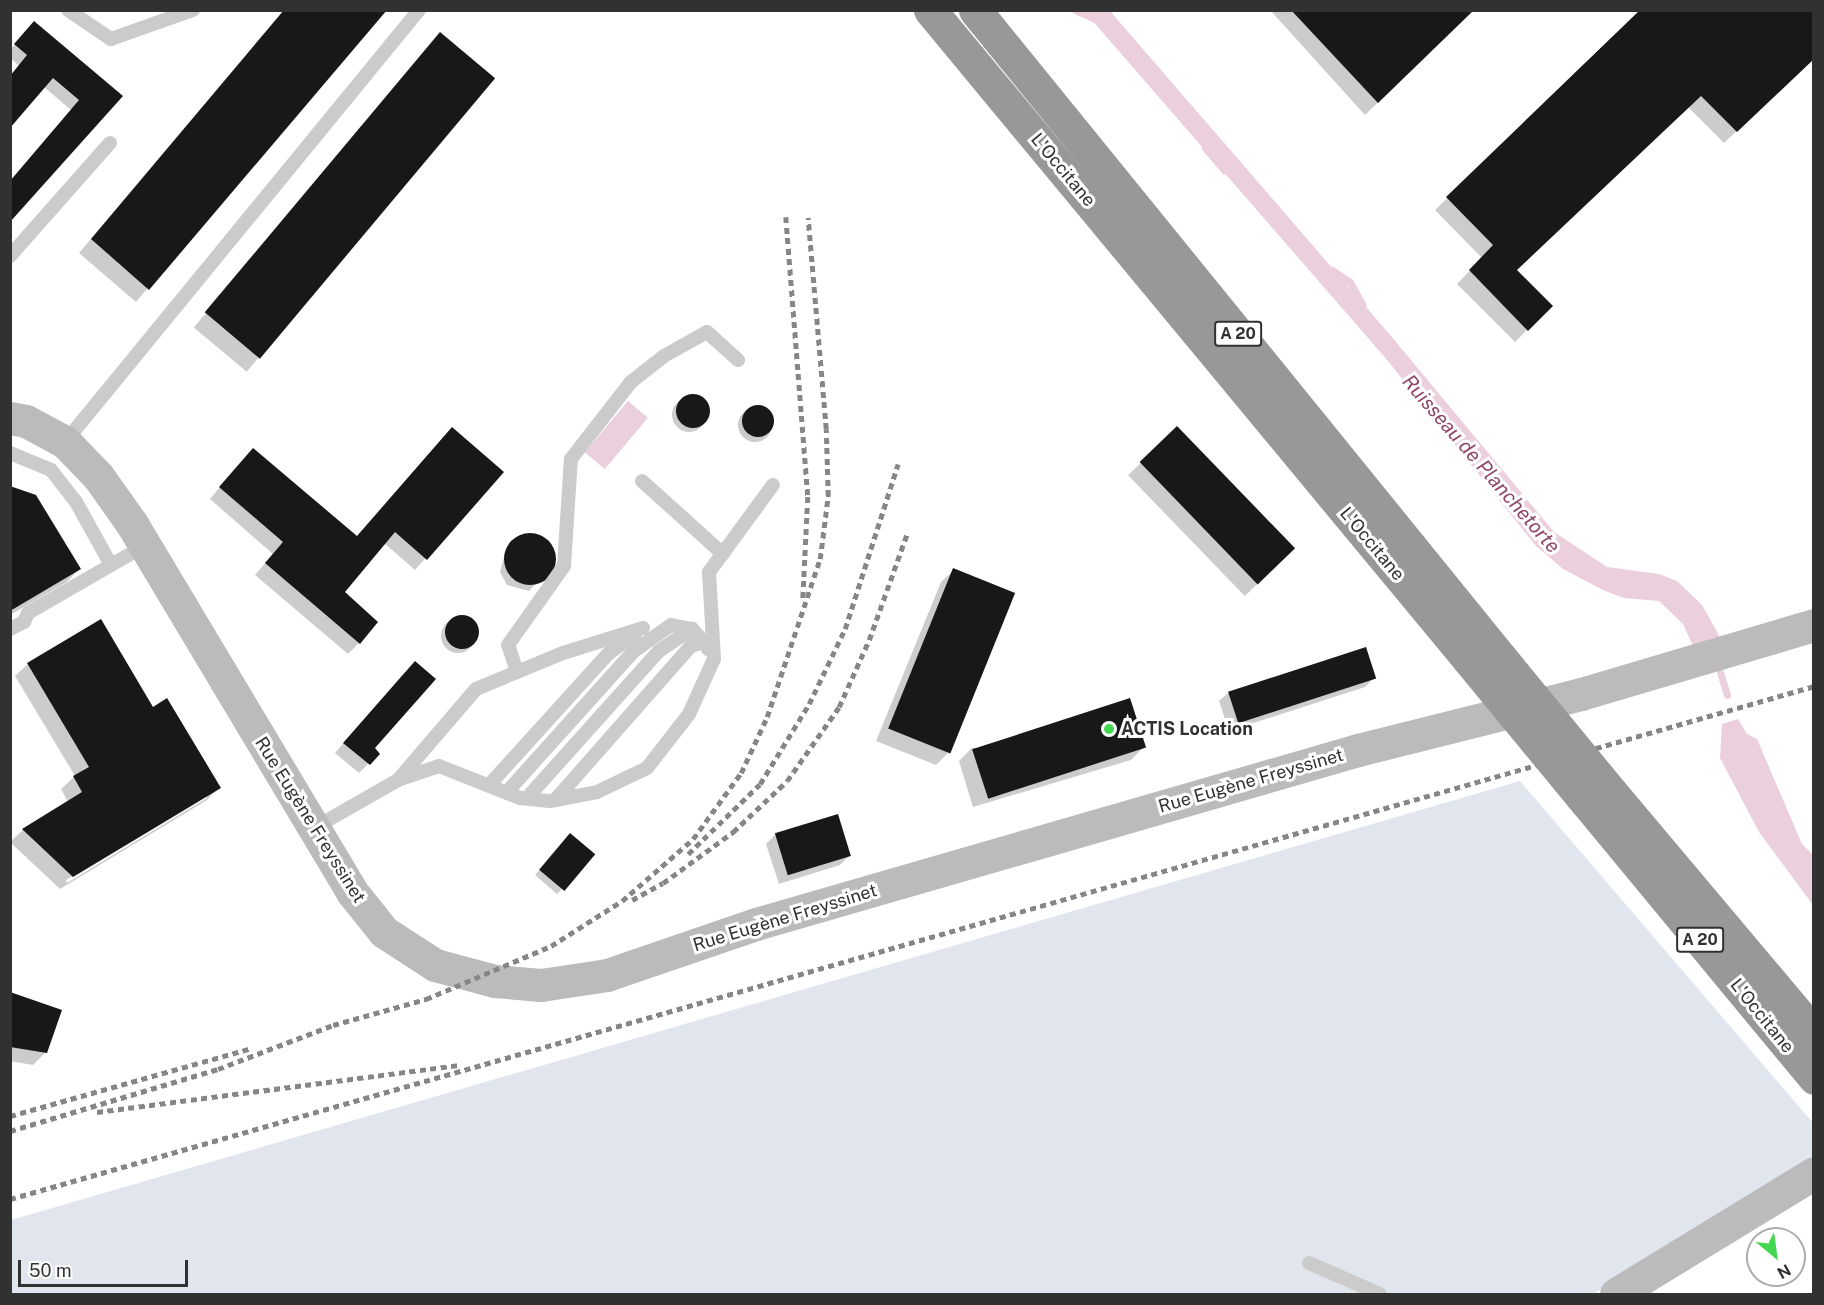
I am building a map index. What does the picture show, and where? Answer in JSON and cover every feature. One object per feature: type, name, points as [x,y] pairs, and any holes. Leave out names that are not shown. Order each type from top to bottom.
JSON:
[{"type":"highway","name":"L'Occitane","points":[[930,10],[1468,659],[1599,797],[1814,1033]]},
{"type":"highway","name":"L'Occitane","points":[[975,10],[1501,657],[1599,797],[1814,1078]]},
{"type":"street","name":"Rue Eugène Freyssinet","points":[[10,418],[26,421],[65,442],[98,476],[144,546],[352,892],[384,932],[435,965],[495,981],[541,985],[607,975],[756,924],[1358,750],[1581,694],[1814,625]]},
{"type":"street","points":[[1616,1294],[1814,1173]]},
{"type":"street","points":[[1644,1294],[1814,1189]]},
{"type":"lane","points":[[68,10],[111,39],[193,10]]},
{"type":"lane","points":[[65,442],[419,10]]},
{"type":"lane","points":[[10,256],[110,143]]},
{"type":"lane","points":[[516,672],[508,645],[564,566],[571,459],[631,382],[664,356],[707,332],[738,360]]},
{"type":"lane","points":[[10,453],[51,470],[76,502],[111,566]]},
{"type":"lane","points":[[642,482],[723,554]]},
{"type":"lane","points":[[314,828],[398,780],[439,766],[527,798],[556,799],[597,792],[647,768],[689,714],[714,659],[710,572],[773,485]]},
{"type":"lane","points":[[10,629],[24,622],[28,613],[144,546]]},
{"type":"lane","points":[[398,780],[476,689],[516,672],[643,628],[671,625],[692,629],[704,642],[714,659]]},
{"type":"lane","points":[[507,792],[634,651],[671,625]]},
{"type":"lane","points":[[490,784],[608,654],[643,628]]},
{"type":"lane","points":[[527,798],[659,651],[692,629]]},
{"type":"lane","points":[[556,799],[691,646],[704,642]]},
{"type":"lane","points":[[1309,1263],[1380,1294]]},
{"type":"shaded area","points":[[1520,781],[1813,1123],[1813,1159],[1593,1294],[11,1294],[11,1220]]},
{"type":"water","points":[[1084,11],[1110,11],[1391,336],[1554,532],[1607,567],[1659,574],[1677,581],[1702,605],[1721,639],[1693,646],[1683,624],[1659,601],[1624,598],[1605,591],[1563,569],[1536,546],[1388,361]]},
{"type":"water","points":[[628,401],[648,418],[605,469],[585,452]]},
{"type":"water","points":[[1738,719],[1747,734],[1757,739],[1802,844],[1813,855],[1813,905],[1759,832],[1720,758],[1722,724]]},
{"type":"building","points":[[284,10],[387,10],[149,290],[91,239]]},
{"type":"building","points":[[1291,10],[1474,10],[1378,103]]},
{"type":"building","points":[[1640,10],[1814,10],[1814,59],[1737,132],[1701,96],[1517,270],[1553,306],[1528,331],[1469,270],[1493,245],[1446,197]]},
{"type":"building","points":[[34,21],[123,96],[10,222],[10,181],[79,100],[53,78],[10,128],[10,76],[27,55],[14,44]]},
{"type":"building","points":[[440,32],[495,78],[260,359],[205,312]]},
{"type":"building","points":[[693,394],[705,399],[710,411],[705,423],[693,428],[681,423],[676,411],[681,399]]},
{"type":"building","points":[[758,405],[769,410],[774,421],[769,432],[758,437],[747,432],[742,421],[747,410]]},
{"type":"building","points":[[1177,426],[1295,548],[1258,584],[1140,462]]},
{"type":"building","points":[[452,427],[504,472],[427,560],[395,532],[345,592],[378,622],[360,644],[265,563],[283,542],[219,487],[253,448],[357,536]]},
{"type":"building","points":[[10,486],[36,495],[81,569],[10,611]]},
{"type":"building","points":[[530,533],[540,535],[548,541],[554,549],[556,559],[554,569],[548,577],[540,583],[530,585],[520,583],[512,577],[506,569],[504,559],[506,549],[512,541],[520,535]]},
{"type":"building","points":[[953,568],[1015,593],[950,754],[888,728]]},
{"type":"building","points":[[462,615],[474,620],[479,632],[474,644],[462,649],[450,644],[445,632],[450,620]]},
{"type":"building","points":[[101,619],[153,707],[167,698],[221,788],[73,877],[22,829],[82,792],[73,776],[89,767],[27,663]]},
{"type":"building","points":[[1366,647],[1376,678],[1238,723],[1228,692]]},
{"type":"building","points":[[415,661],[436,679],[375,748],[380,754],[370,765],[343,743]]},
{"type":"building","points":[[1130,698],[1146,747],[988,799],[972,749]]},
{"type":"building","points":[[838,814],[851,856],[788,875],[775,833]]},
{"type":"building","points":[[570,833],[595,854],[564,891],[539,870]]},
{"type":"building","points":[[10,992],[62,1010],[47,1053],[10,1047]]},
{"type":"waterway","name":"Ruisseau de Planchetorte","points":[[1075,10],[1097,20]]},
{"type":"waterway","name":"Ruisseau de Planchetorte","points":[[1205,148],[1225,171]]},
{"type":"waterway","name":"Ruisseau de Planchetorte","points":[[1332,270],[1350,282],[1363,305]]},
{"type":"waterway","name":"Ruisseau de Planchetorte","points":[[1720,672],[1727,695]]},
{"type":"railway","points":[[786,217],[808,497],[803,598]]},
{"type":"railway","points":[[10,1131],[218,1069],[333,1025],[426,999],[551,946],[622,901],[693,839],[741,773],[767,717],[820,559],[828,496],[826,429],[808,218]]},
{"type":"railway","points":[[688,854],[760,784],[809,704],[845,629],[898,464]]},
{"type":"railway","points":[[632,900],[663,883],[733,832],[787,781],[839,707],[869,640],[907,534]]},
{"type":"railway","points":[[10,1199],[1814,686]]},
{"type":"railway","points":[[10,1116],[252,1048]]},
{"type":"railway","points":[[97,1112],[460,1065]]},
{"type":"place","name":"ACTIS Location","points":[[1109,729]]}]
